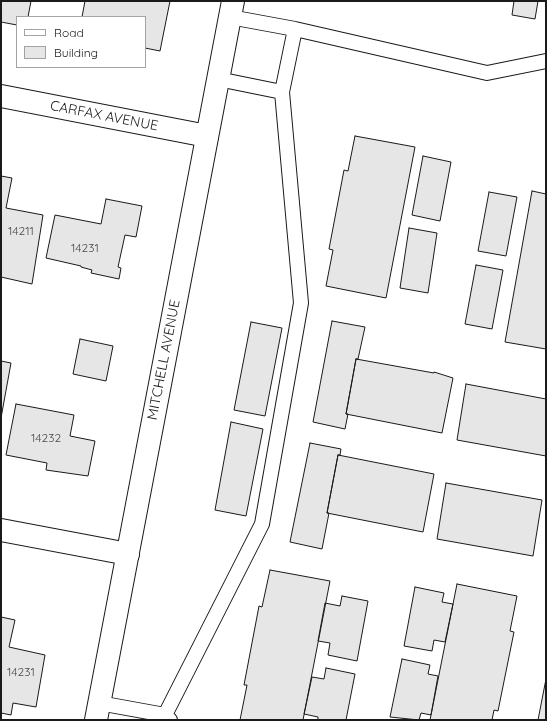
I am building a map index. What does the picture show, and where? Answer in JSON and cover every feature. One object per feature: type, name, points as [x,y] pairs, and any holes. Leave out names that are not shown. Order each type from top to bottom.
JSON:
[{"type":"street","name":"MITCHELL AVENUE","points":[[98,711],[231,9]]},
{"type":"street","name":"CARFAX AVENUE","points":[[1,96],[207,136]]},
{"type":"street","points":[[1,530],[128,554]]},
{"type":"lane","points":[[231,9],[295,29],[487,72],[546,61]]},
{"type":"lane","points":[[98,711],[168,717],[262,524],[301,303],[282,92],[295,29]]},
{"type":"lane","points":[[218,79],[282,92]]},
{"type":"building","points":[[1,1],[31,1],[28,16],[16,16],[16,25],[1,22]]},
{"type":"building","points":[[85,1],[170,1],[160,51],[146,48],[146,16],[82,16]]},
{"type":"building","points":[[514,1],[538,1],[535,19],[512,15]]},
{"type":"building","points":[[355,136],[415,147],[386,298],[326,286],[333,250],[329,249],[344,170],[348,171]]},
{"type":"building","points":[[423,156],[451,162],[440,221],[412,215]]},
{"type":"building","points":[[1,176],[12,178],[6,208],[43,215],[32,284],[1,277]]},
{"type":"building","points":[[532,191],[546,194],[546,349],[505,342]]},
{"type":"building","points":[[489,192],[517,197],[506,256],[478,251]]},
{"type":"building","points":[[106,199],[142,206],[136,237],[125,235],[118,267],[121,268],[119,279],[91,273],[92,270],[81,266],[46,258],[55,215],[101,224]]},
{"type":"building","points":[[409,228],[437,233],[428,293],[400,288]]},
{"type":"building","points":[[476,265],[503,270],[492,329],[465,324]]},
{"type":"building","points":[[332,321],[365,327],[358,359],[356,359],[346,414],[348,414],[345,429],[313,422]]},
{"type":"building","points":[[251,322],[282,328],[265,416],[234,410]]},
{"type":"building","points":[[80,339],[113,346],[106,381],[73,374]]},
{"type":"building","points":[[356,359],[434,372],[453,378],[442,433],[346,414]]},
{"type":"building","points":[[1,361],[11,363],[1,418]]},
{"type":"building","points":[[466,384],[546,399],[546,456],[457,440]]},
{"type":"building","points":[[16,404],[74,415],[70,436],[95,441],[88,476],[46,470],[47,463],[6,455]]},
{"type":"building","points":[[231,422],[263,429],[246,516],[215,510]]},
{"type":"building","points":[[310,443],[341,449],[340,455],[338,455],[322,549],[290,542]]},
{"type":"building","points":[[338,455],[434,474],[423,532],[327,513]]},
{"type":"building","points":[[446,483],[542,500],[533,556],[437,539]]},
{"type":"building","points":[[270,570],[330,581],[303,720],[240,720],[247,685],[244,685],[259,606],[262,607]]},
{"type":"building","points":[[457,584],[517,596],[510,631],[514,632],[498,711],[494,710],[492,720],[430,720]]},
{"type":"building","points":[[415,587],[444,593],[442,602],[453,604],[445,642],[434,640],[432,651],[404,646]]},
{"type":"building","points":[[342,596],[368,601],[357,661],[328,655],[330,643],[318,641],[325,603],[340,606]]},
{"type":"building","points":[[1,617],[15,620],[9,647],[45,655],[36,707],[13,703],[11,715],[1,713]]},
{"type":"building","points":[[402,659],[430,665],[428,674],[438,676],[431,715],[421,713],[419,720],[390,717]]},
{"type":"building","points":[[326,668],[355,674],[346,720],[318,720],[318,717],[304,714],[312,677],[324,679]]},
{"type":"building","points":[[546,679],[546,720],[538,720]]}]
